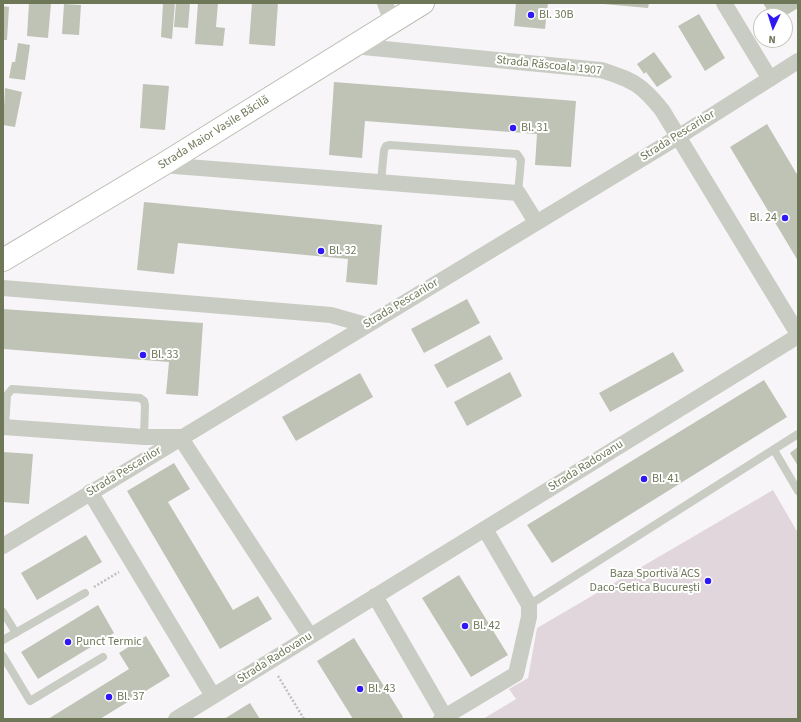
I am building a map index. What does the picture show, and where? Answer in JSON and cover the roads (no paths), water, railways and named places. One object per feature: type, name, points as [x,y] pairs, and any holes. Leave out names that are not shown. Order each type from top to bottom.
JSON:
[{"type":"street","name":"Strada Maior Vasile Băcilă","points":[[3,260],[162,165],[353,46],[389,13],[423,3]]},
{"type":"street","points":[[724,3],[770,79]]},
{"type":"street","name":"Strada Răscoala 1907","points":[[353,46],[601,70],[627,78],[646,91],[662,110],[798,335]]},
{"type":"street","name":"Strada Pescarilor","points":[[3,546],[180,437],[678,137],[798,62]]},
{"type":"street","points":[[162,165],[518,193],[536,222]]},
{"type":"street","points":[[3,288],[331,315],[366,325]]},
{"type":"street","name":"Strada Radovanu","points":[[176,719],[798,335]]},
{"type":"street","points":[[4,427],[144,437],[180,437],[310,636]]},
{"type":"street","points":[[90,492],[213,696]]},
{"type":"street","points":[[375,596],[443,718],[516,674],[529,617],[529,605],[485,529]]},
{"type":"lane","points":[[381,182],[384,150],[386,146],[390,145],[517,154],[521,160],[518,193]]},
{"type":"lane","points":[[4,427],[8,395],[12,389],[140,398],[144,400],[145,405],[144,437]]},
{"type":"lane","points":[[529,605],[798,434]]},
{"type":"lane","points":[[774,450],[798,491]]},
{"type":"lane","points":[[3,640],[85,593]]},
{"type":"lane","points":[[3,612],[16,633]]},
{"type":"lane","points":[[3,656],[30,701],[103,657]]},
{"type":"place","name":"Bl. 30B","points":[[531,15]]},
{"type":"place","name":"Bl. 31","points":[[513,128]]},
{"type":"place","name":"Bl. 24","points":[[785,218]]},
{"type":"place","name":"Bl. 32","points":[[321,251]]},
{"type":"place","name":"Bl. 33","points":[[143,355]]},
{"type":"place","name":"Bl. 41","points":[[644,479]]},
{"type":"place","name":"Baza Sportivă ACS Daco-Getica București","points":[[708,581]]},
{"type":"place","name":"Bl. 42","points":[[465,626]]},
{"type":"place","name":"Punct Termic","points":[[68,642]]},
{"type":"place","name":"Bl. 43","points":[[360,689]]},
{"type":"place","name":"Bl. 37","points":[[109,697]]}]
